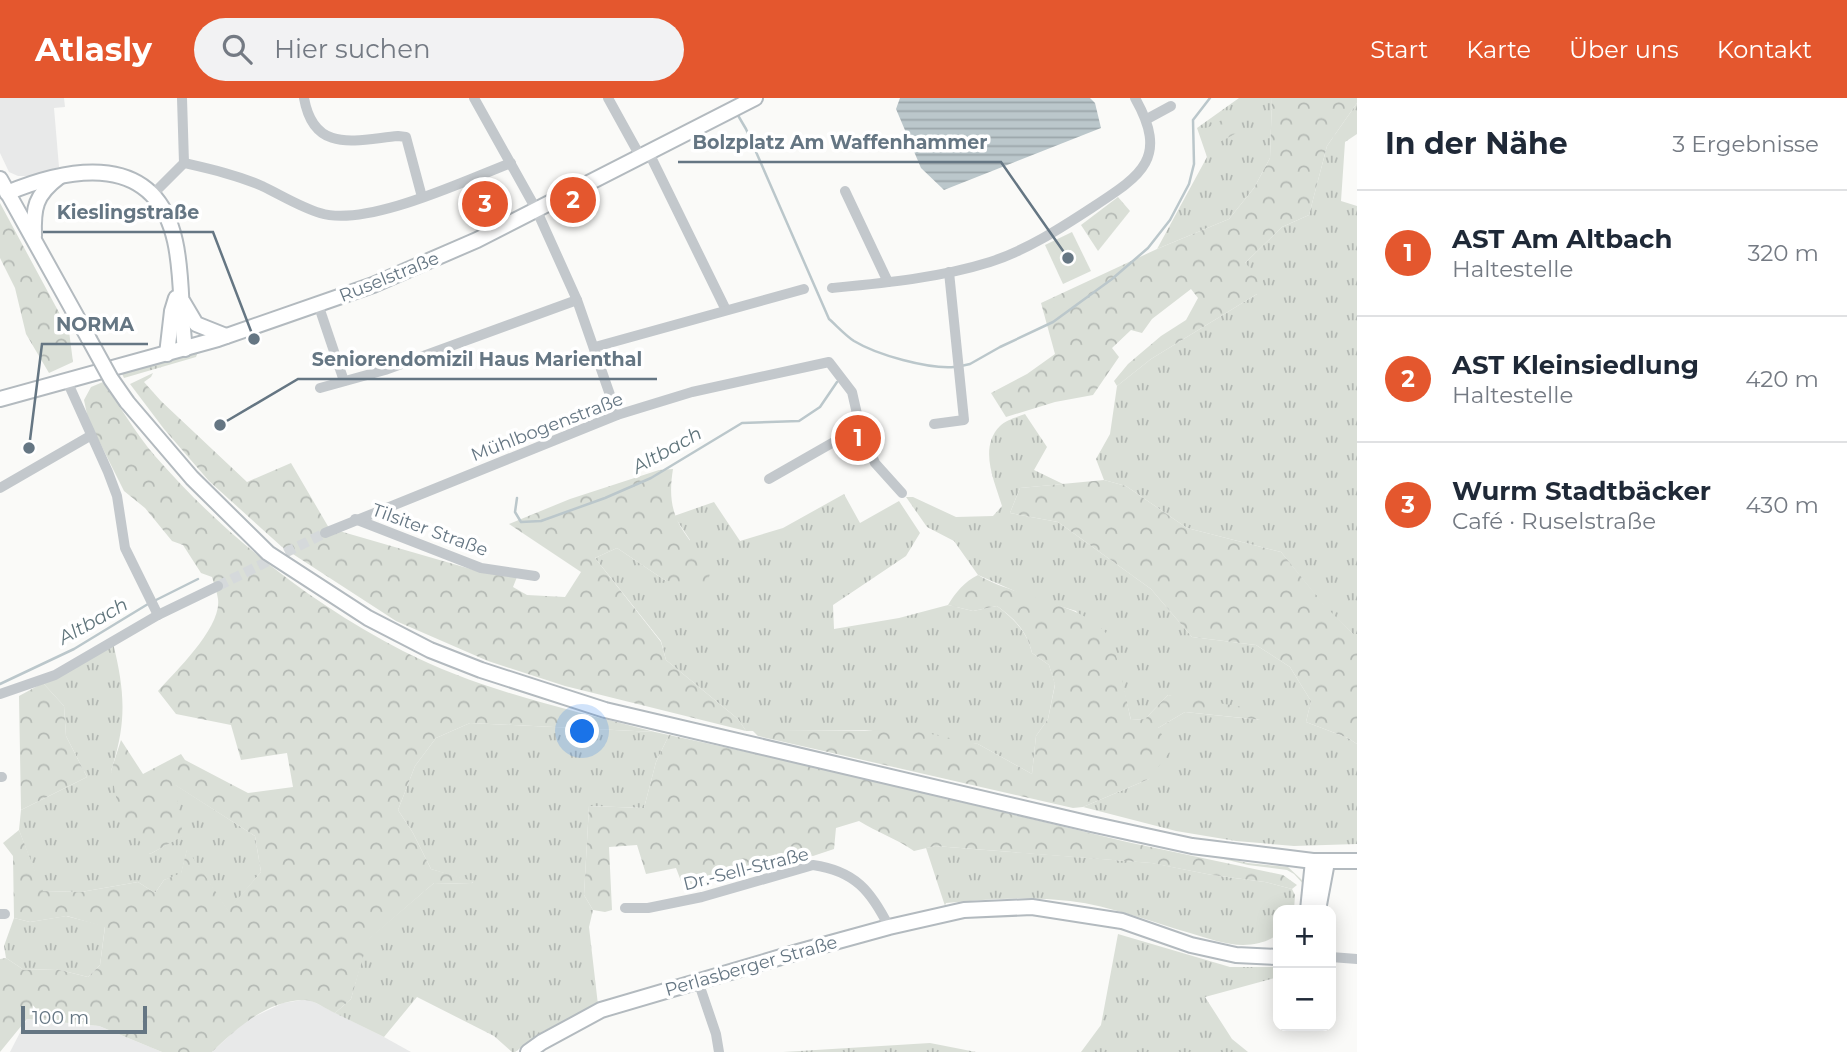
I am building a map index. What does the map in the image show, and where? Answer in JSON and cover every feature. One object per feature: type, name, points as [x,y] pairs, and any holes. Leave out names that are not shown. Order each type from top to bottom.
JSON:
[{"type":"main road","name":"Ruselstraße","points":[[0,399],[226,336],[426,263],[477,240],[750,100]]},
{"type":"main road","points":[[7,193],[44,178],[78,172],[110,173],[126,178],[152,195],[167,215],[175,239],[185,349]]},
{"type":"main road","points":[[15,207],[45,190],[59,177]]},
{"type":"main road","points":[[0,178],[111,379],[127,402],[192,478],[268,553],[368,618],[443,655],[530,687],[605,709],[1192,846],[1283,858],[1357,861]]},
{"type":"main road","points":[[35,241],[35,205],[45,190]]},
{"type":"main road","points":[[179,290],[187,311],[196,324],[226,336]]},
{"type":"main road","points":[[167,354],[172,312],[179,290]]},
{"type":"main road","points":[[1283,858],[1297,868],[1311,888]]},
{"type":"main road","points":[[1309,905],[1320,861]]},
{"type":"main road","points":[[1318,905],[1320,861]]},
{"type":"main road","name":"Perlasberger Straße","points":[[528,1052],[541,1042],[601,1010],[889,927],[985,907],[1032,907],[1097,916],[1122,921],[1191,945],[1236,956],[1273,957]]},
{"type":"main road","points":[[1261,956],[1273,950]]},
{"type":"street","points":[[152,195],[184,163],[182,98]]},
{"type":"street","points":[[304,98],[313,124],[321,134],[335,140],[406,137],[422,197]]},
{"type":"street","points":[[474,98],[536,209],[577,300],[617,415]]},
{"type":"street","points":[[599,98],[610,101],[644,153],[726,310]]},
{"type":"street","points":[[832,288],[949,272],[991,261],[1059,229],[1131,183],[1149,159],[1151,135],[1147,119],[1135,98]]},
{"type":"street","points":[[1147,119],[1171,106]]},
{"type":"street","points":[[184,163],[261,185],[323,215],[355,215],[387,209],[511,163]]},
{"type":"street","points":[[845,191],[888,282]]},
{"type":"street","points":[[934,424],[964,420],[949,272]]},
{"type":"street","points":[[595,347],[804,289]]},
{"type":"street","points":[[320,388],[394,366],[577,300]]},
{"type":"street","points":[[318,304],[344,381]]},
{"type":"street","name":"Mühlbogenstraße","points":[[325,533],[617,415],[692,392],[829,362],[852,393],[860,427]]},
{"type":"street","points":[[67,381],[117,495],[125,548],[158,615]]},
{"type":"street","points":[[769,479],[860,427],[875,463],[902,493]]},
{"type":"street","points":[[0,488],[90,436]]},
{"type":"street","name":"Tilsiter Straße","points":[[355,519],[481,568],[535,576]]},
{"type":"street","points":[[0,694],[55,674],[158,615],[218,586]]},
{"type":"street","name":"Dr.-Sell-Straße","points":[[625,908],[648,908],[702,897],[813,865],[828,867],[860,883],[879,907],[889,927]]},
{"type":"street","points":[[1336,957],[1357,959]]},
{"type":"street","points":[[698,981],[716,1034],[719,1052]]},
{"type":"shaded area","points":[[0,98],[64,98],[65,107],[54,108],[59,167],[30,176],[18,176],[9,172],[0,153]]},
{"type":"shaded area","points":[[900,98],[1090,98],[1095,103],[1101,128],[944,190],[921,168],[896,109]]},
{"type":"shaded area","points":[[308,999],[411,1052],[212,1052],[245,1021],[283,1003]]},
{"type":"shaded area","points":[[27,1019],[99,1026],[162,1052],[10,1052]]},
{"type":"green space","points":[[1239,98],[1272,98],[1270,158],[1254,188],[1229,219],[1157,249],[1207,157],[1197,128]]},
{"type":"green space","points":[[1272,98],[1357,98],[1357,103],[1327,146],[1309,215],[1282,227],[1245,263],[1263,280],[1257,294],[1151,359],[1117,386],[1114,381],[1128,364],[1161,336],[1186,320],[1198,298],[1191,289],[1152,319],[1142,333],[1131,330],[1112,348],[1119,357],[1093,395],[1055,402],[1006,417],[991,393],[1027,374],[1055,354],[1041,303],[1229,219],[1254,188],[1270,158]]},
{"type":"green space","points":[[1357,103],[1357,134],[1345,142],[1341,201],[1357,206],[1357,634],[1353,634],[1325,607],[1281,552],[1187,528],[1126,486],[1104,480],[1096,459],[1110,434],[1117,386],[1151,359],[1257,294],[1245,263],[1282,227],[1309,215],[1327,146]]},
{"type":"green space","points":[[1235,113],[1244,129],[1216,144],[1207,128]]},
{"type":"green space","points":[[1118,197],[1130,211],[1098,251],[1081,225]]},
{"type":"green space","points":[[0,203],[69,331],[73,362],[49,373],[26,334],[15,288],[0,258]]},
{"type":"green space","points":[[1072,232],[1091,271],[1063,284],[1045,245]]},
{"type":"green space","points":[[198,352],[196,357],[124,378],[122,374]]},
{"type":"green space","points":[[153,373],[144,382],[247,482],[291,463],[329,528],[481,572],[517,577],[513,587],[527,595],[565,597],[581,572],[509,524],[570,499],[659,470],[673,469],[671,486],[674,512],[685,533],[712,567],[707,584],[666,581],[617,548],[595,558],[661,642],[666,660],[738,719],[746,731],[565,686],[488,661],[396,621],[282,547],[209,481],[130,384]]},
{"type":"green space","points":[[103,382],[148,447],[210,513],[270,565],[368,632],[403,651],[463,677],[527,698],[655,732],[470,723],[436,738],[415,766],[398,810],[431,869],[473,881],[471,884],[434,883],[368,940],[351,999],[335,1013],[309,1000],[278,1005],[242,1025],[212,1052],[162,1052],[99,1026],[27,1019],[0,1052],[0,959],[6,958],[24,970],[56,969],[88,977],[100,965],[105,927],[67,916],[30,922],[14,918],[13,856],[3,843],[19,830],[43,891],[81,892],[138,882],[155,893],[164,880],[181,873],[187,849],[228,910],[261,872],[255,836],[175,785],[183,836],[150,854],[120,817],[111,771],[121,740],[143,774],[181,754],[185,760],[248,793],[293,787],[287,753],[241,760],[231,725],[176,714],[158,691],[206,635],[217,610],[218,596],[212,577],[201,573],[183,545],[172,541],[145,508],[124,491],[88,419],[84,400],[91,387]]},
{"type":"green space","points":[[1025,414],[1047,447],[1034,470],[1063,484],[1020,488],[1010,513],[1058,522],[1151,589],[1192,637],[1256,645],[1290,667],[1311,701],[1306,722],[1357,744],[1357,844],[1294,846],[1236,841],[1176,831],[1083,807],[1149,779],[1158,728],[1185,712],[1261,720],[1168,695],[1145,719],[1131,720],[1117,662],[1076,611],[1026,596],[978,575],[954,541],[927,527],[906,497],[913,497],[956,517],[993,516],[1002,506],[992,476],[990,444],[1000,426]]},
{"type":"green space","points":[[1104,480],[1126,486],[1187,528],[1281,552],[1325,606],[1353,634],[1357,634],[1357,744],[1306,722],[1311,701],[1290,667],[1256,645],[1192,637],[1151,589],[1058,522],[1010,513],[1020,488]]},
{"type":"green space","points":[[844,494],[860,523],[899,501],[920,533],[906,556],[833,605],[834,629],[899,618],[948,605],[973,611],[997,606],[1019,626],[1032,653],[1049,665],[1055,684],[1048,719],[1036,736],[1032,774],[978,744],[865,730],[746,731],[738,719],[666,660],[661,641],[595,558],[617,548],[666,581],[690,540],[674,516],[714,502],[740,541],[783,528]]},
{"type":"green space","points":[[978,575],[993,583],[1080,614],[1105,632],[1118,661],[1131,720],[1145,719],[1168,695],[1262,710],[1262,720],[1185,712],[1158,728],[1171,750],[1149,779],[1083,807],[1073,808],[758,736],[752,730],[917,731],[978,744],[1032,774],[1036,736],[1048,719],[1055,685],[1049,665],[1032,653],[1019,626],[997,606],[973,611],[948,605],[961,588]]},
{"type":"green space","points":[[113,643],[122,692],[122,722],[111,771],[150,854],[182,836],[174,784],[255,836],[261,872],[228,911],[187,850],[181,874],[164,880],[155,893],[138,882],[81,892],[42,891],[19,830],[21,810],[87,777],[66,736],[64,706],[43,683]]},
{"type":"green space","points":[[43,683],[64,706],[66,736],[87,777],[21,810],[19,696]]},
{"type":"green space","points":[[470,723],[655,732],[669,735],[656,762],[644,808],[589,806],[584,895],[593,910],[589,927],[598,1005],[544,1031],[515,1052],[494,1036],[417,997],[384,1037],[335,1013],[351,999],[367,940],[434,883],[473,882],[431,869],[398,810],[415,766],[436,738]]},
{"type":"green space","points":[[669,735],[829,770],[1127,842],[1283,875],[1297,885],[1292,889],[1151,863],[935,846],[914,851],[859,821],[836,828],[834,849],[813,856],[802,854],[684,889],[676,868],[646,874],[637,845],[609,847],[612,910],[593,910],[584,895],[589,806],[644,808],[656,762]]},
{"type":"green space","points":[[935,846],[1152,863],[1292,889],[1295,895],[1294,905],[1273,905],[1273,937],[1243,945],[1216,941],[1116,910],[1070,901],[1008,899],[946,903],[945,906],[926,848]]},
{"type":"green space","points":[[1187,850],[1248,863],[1288,867],[1306,887],[1287,870],[1248,865]]},
{"type":"green space","points":[[66,916],[105,926],[100,965],[88,977],[56,969],[24,970],[6,958],[4,946],[14,918],[30,922]]},
{"type":"green space","points":[[1118,934],[1230,967],[1273,967],[1273,978],[1205,997],[1232,1039],[1248,1052],[1081,1052],[1101,1025]]},
{"type":"green space","points":[[930,1043],[976,1052],[783,1052]]},
{"type":"waterway","points":[[961,366],[1053,322],[1112,279],[1148,248],[1170,220],[1189,184],[1194,164],[1193,120],[1210,98]]},
{"type":"waterway","points":[[736,112],[746,129],[829,319],[854,341],[876,351],[917,363],[954,367]]},
{"type":"waterway","name":"Altbach","points":[[517,498],[515,512],[521,522],[541,521],[605,498],[651,478],[742,423],[799,421],[820,407],[837,382]]},
{"type":"waterway","name":"Altbach","points":[[154,601],[198,579]]},
{"type":"waterway","name":"Altbach","points":[[0,684],[74,649],[148,604]]},
{"type":"tunnel","points":[[218,586],[325,533]]},
{"type":"place","name":"AST Kleinsiedlung","points":[[573,200]]},
{"type":"place","name":"Wurm Stadtbäcker","points":[[485,204]]},
{"type":"place","name":"Bolzplatz Am Waffenhammer","points":[[1068,258]]},
{"type":"place","name":"Kieslingstraße","points":[[254,339]]},
{"type":"place","name":"Seniorendomizil Haus Marienthal","points":[[220,425]]},
{"type":"place","name":"AST Am Altbach","points":[[858,438]]},
{"type":"place","name":"NORMA","points":[[29,448]]}]
